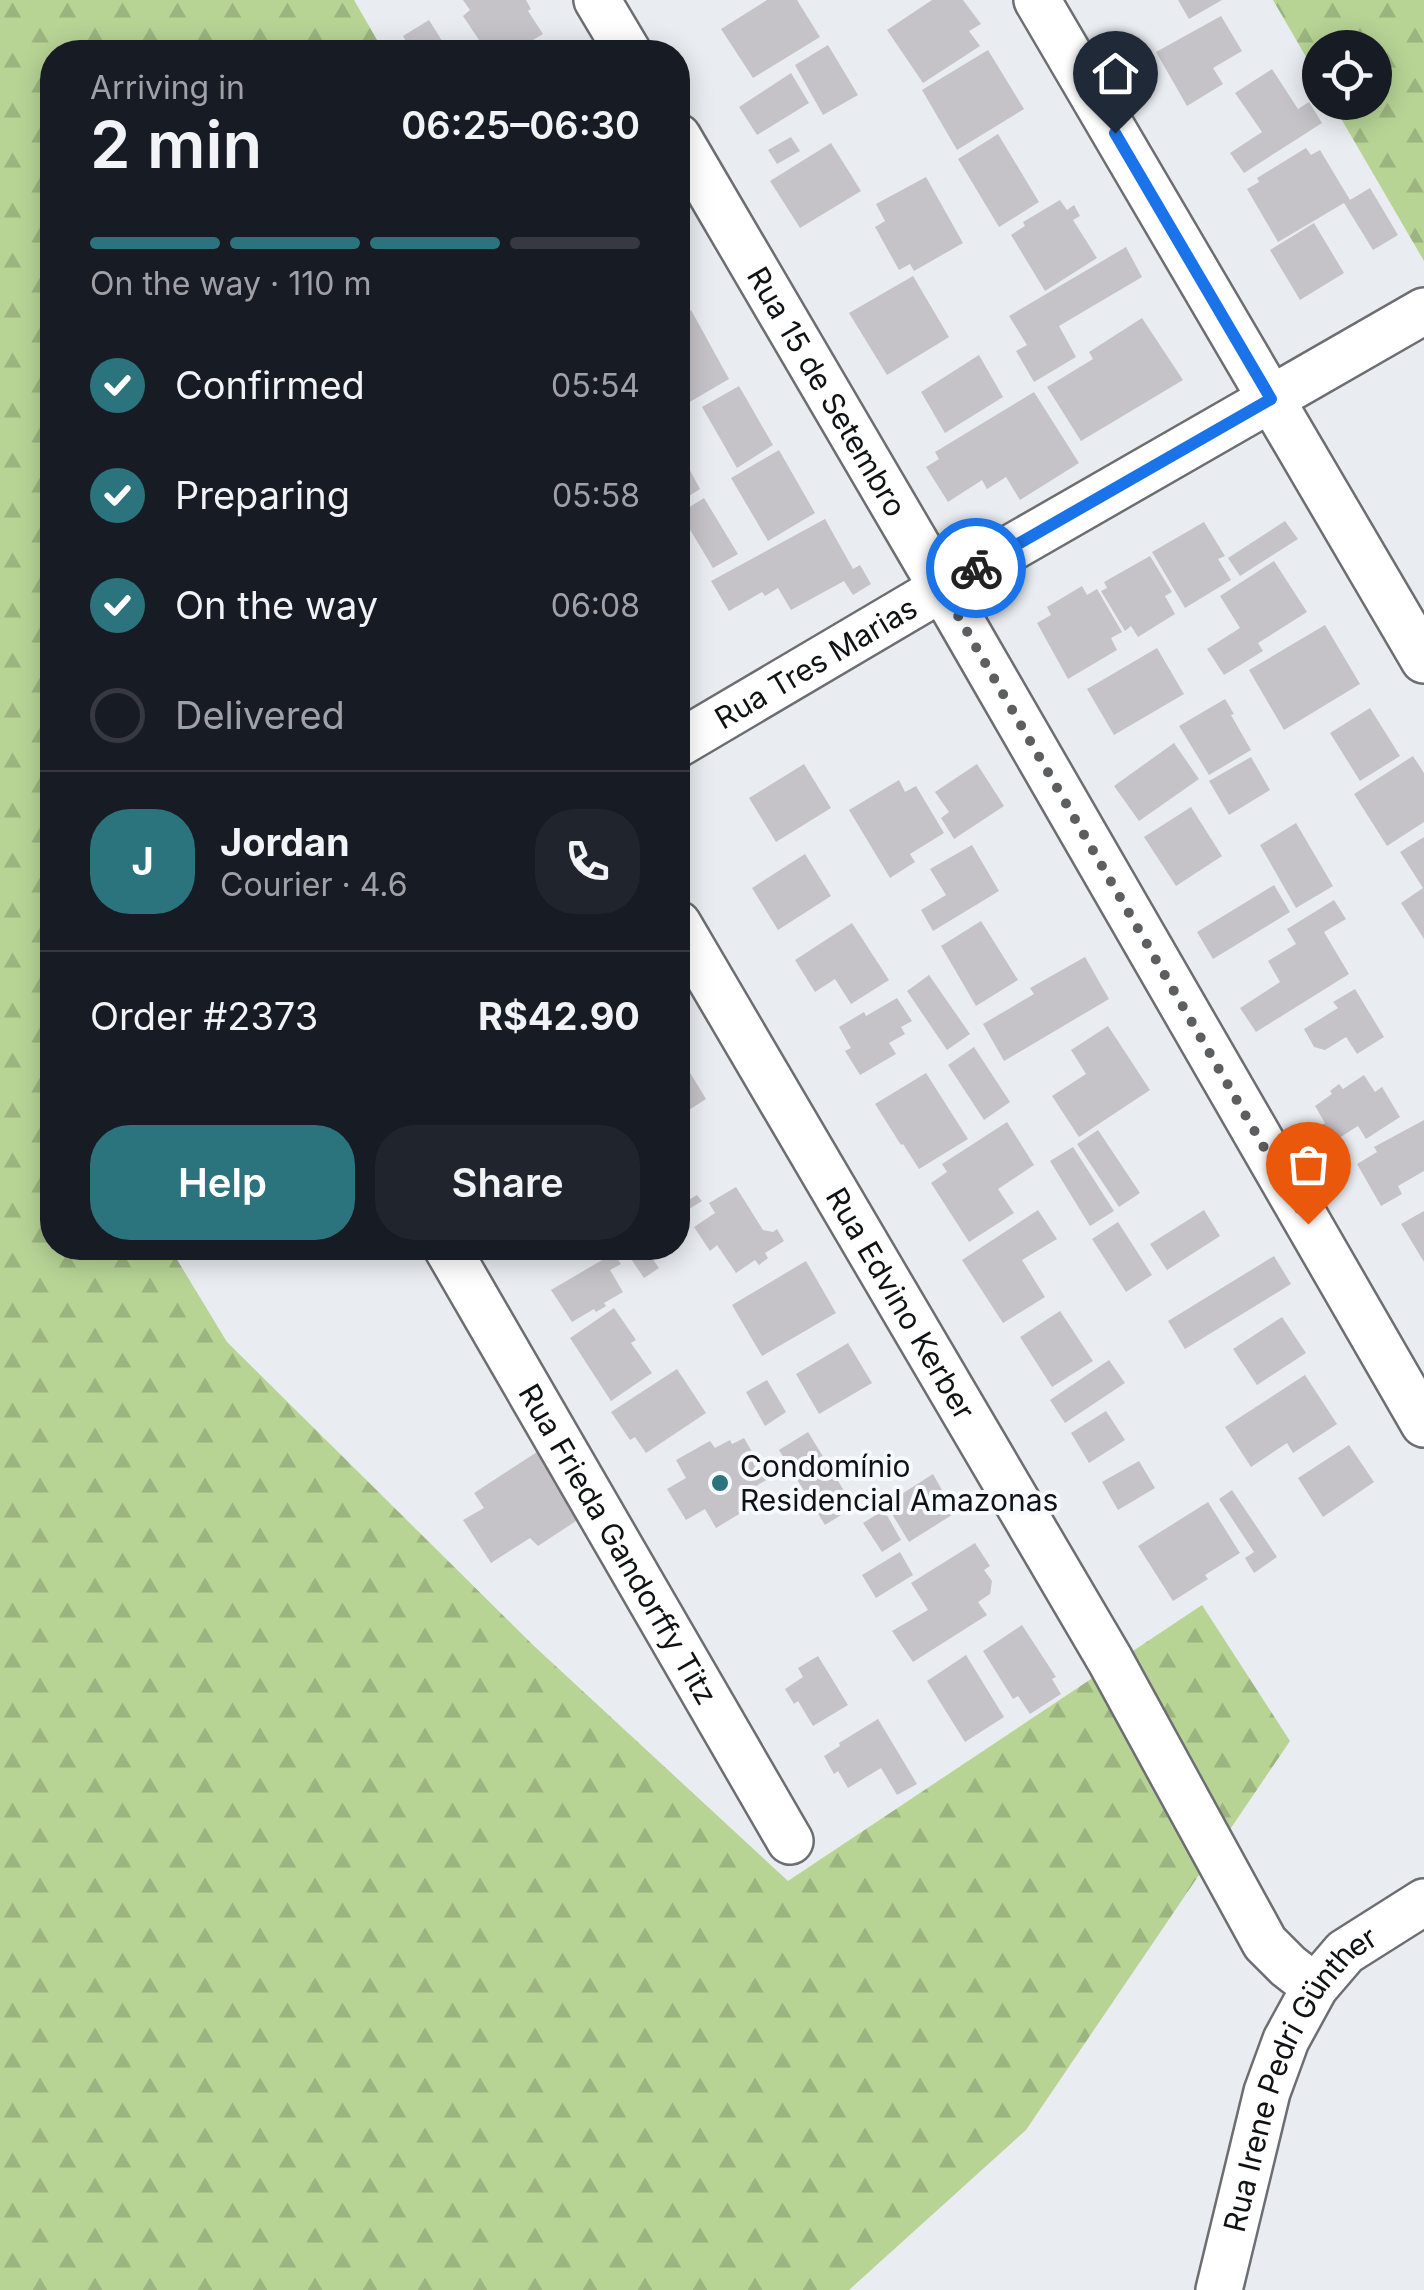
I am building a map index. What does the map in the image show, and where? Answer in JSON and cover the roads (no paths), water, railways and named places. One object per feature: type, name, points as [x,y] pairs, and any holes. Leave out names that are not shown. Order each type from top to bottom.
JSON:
[{"type":"street","points":[[597,0],[621,40]]},
{"type":"street","points":[[1037,0],[1424,660]]},
{"type":"street","name":"Rua 15 de Setembro","points":[[690,158],[1424,1424]]},
{"type":"street","name":"Rua Tres Marias","points":[[690,737],[1424,312]]},
{"type":"street","name":"Rua Edvino Kerber","points":[[690,944],[1110,1660],[1265,1943],[1314,1987]]},
{"type":"street","name":"Rua Frieda Gandorffy Titz","points":[[454,1260],[790,1841]]},
{"type":"street","name":"Rua Irene Pedri Günther","points":[[1219,2290],[1267,2092],[1286,2040],[1314,1987],[1345,1952],[1424,1902]]},
{"type":"place","name":"Condomínio Residencial Amazonas","points":[[720,1483]]}]
